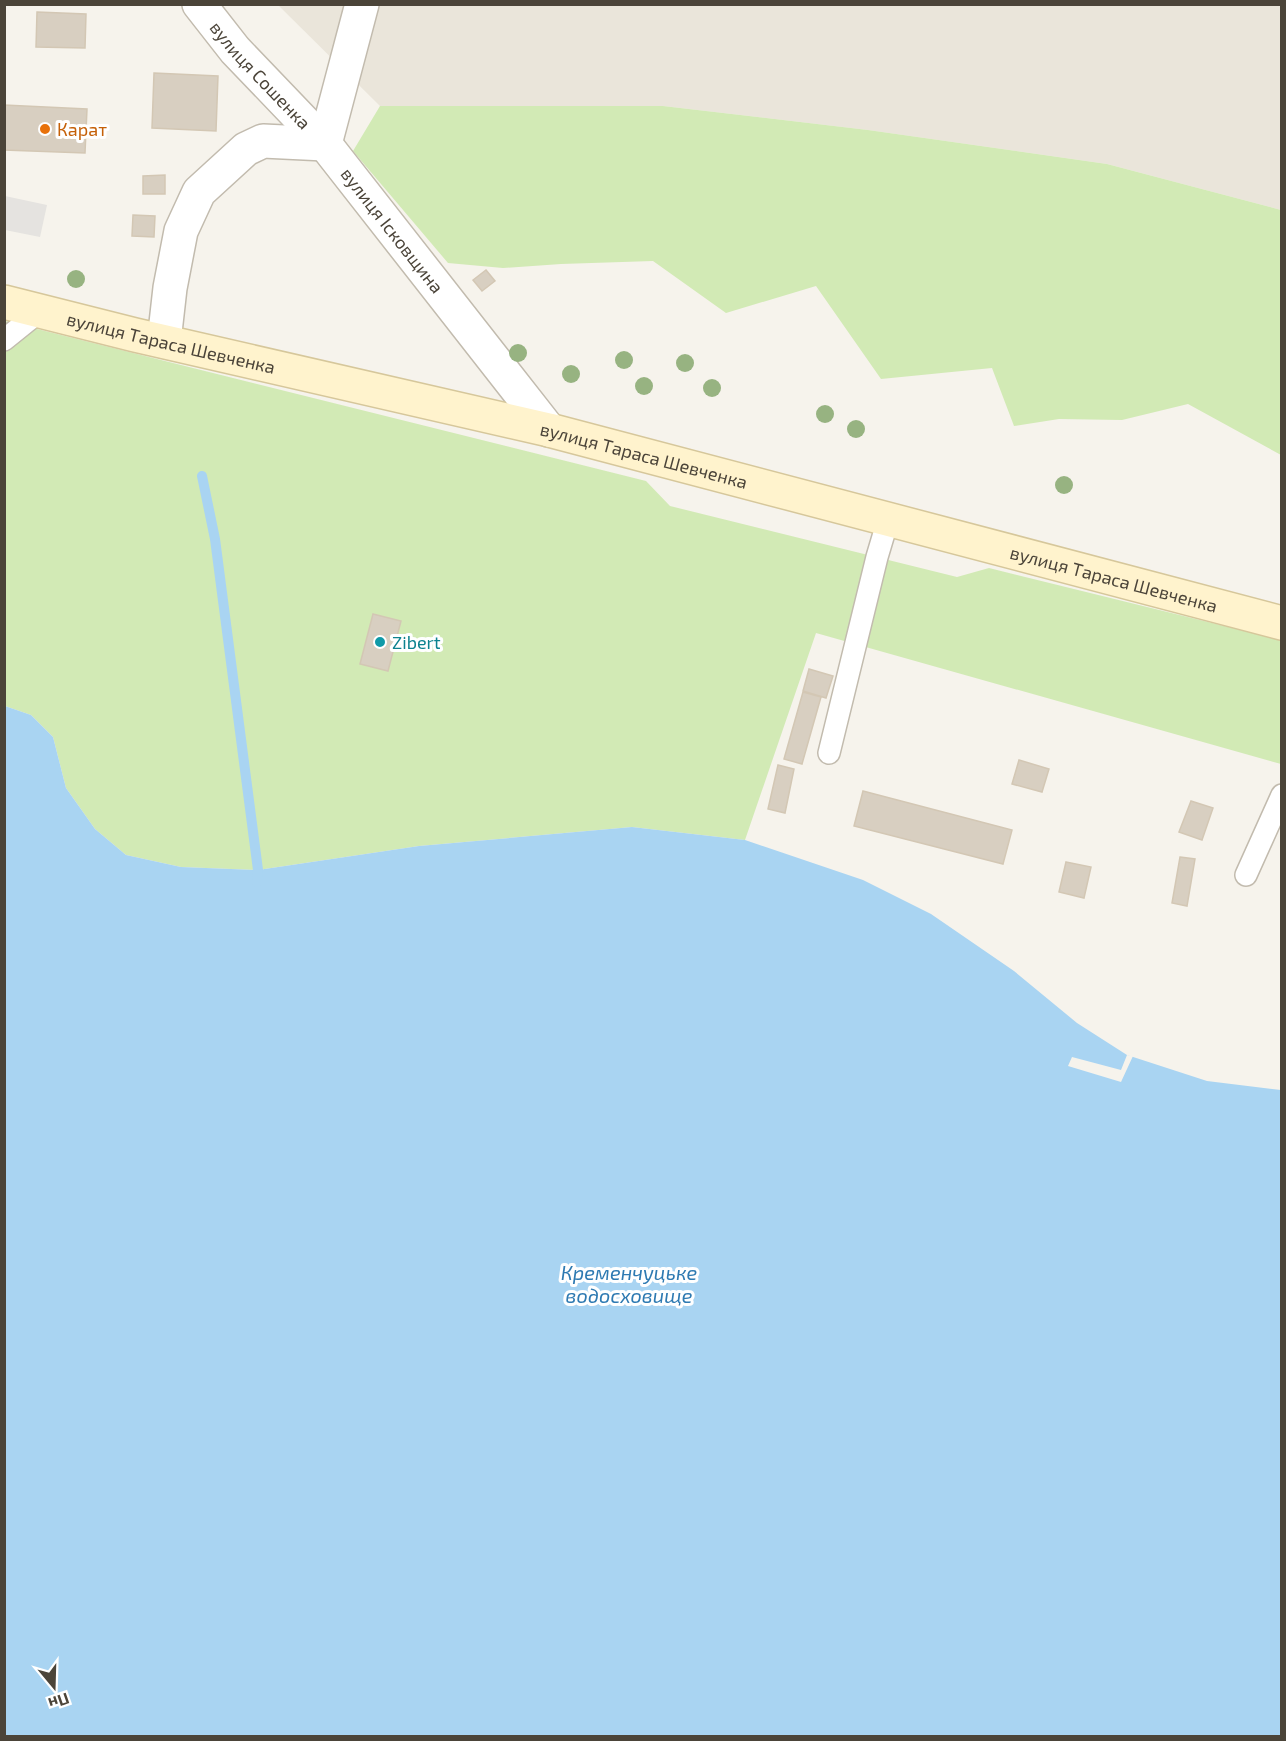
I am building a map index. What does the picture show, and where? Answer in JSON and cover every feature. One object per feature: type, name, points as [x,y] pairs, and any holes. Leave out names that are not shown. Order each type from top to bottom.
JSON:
[{"type":"street","name":"вулиця Сошенка","points":[[199,4],[235,50],[325,144]]},
{"type":"street","points":[[164,341],[170,288],[182,231],[199,192],[246,149],[263,141],[325,144],[362,4]]},
{"type":"street","name":"вулиця Ісковщина","points":[[325,144],[549,430]]},
{"type":"street","name":"вулиця Тараса Шевченка","points":[[4,302],[549,430],[1281,623]]},
{"type":"lane","points":[[4,340],[40,311]]},
{"type":"lane","points":[[829,753],[888,520]]},
{"type":"lane","points":[[1246,875],[1281,795]]},
{"type":"shaded area","points":[[278,5],[1281,5],[1281,210],[1107,164],[868,130],[663,106],[380,106]]},
{"type":"shaded area","points":[[5,196],[47,205],[40,237],[5,230]]},
{"type":"green space","points":[[380,106],[663,106],[868,130],[1107,164],[1281,210],[1281,455],[1188,404],[1122,420],[1059,419],[1014,426],[992,368],[881,379],[816,286],[726,313],[653,261],[503,268],[448,263],[353,151]]},
{"type":"green space","points":[[5,321],[646,481],[670,506],[957,577],[989,568],[1281,640],[1281,764],[816,633],[745,840],[632,827],[419,846],[258,870],[181,867],[126,855],[95,829],[66,788],[53,737],[31,715],[5,706]]},
{"type":"water","name":"Кременчуцьке водосховище","points":[[5,706],[31,715],[53,737],[66,788],[95,829],[126,855],[181,867],[258,870],[419,846],[632,827],[745,840],[863,880],[931,914],[1014,971],[1077,1023],[1127,1055],[1207,1081],[1281,1090],[1281,1736],[5,1736]]},
{"type":"pier","points":[[1127,1055],[1133,1056],[1121,1082],[1068,1066],[1072,1057],[1121,1070]]},
{"type":"building","points":[[37,12],[86,14],[85,48],[36,47]]},
{"type":"building","points":[[154,73],[218,76],[216,131],[152,128]]},
{"type":"building","name":"Карат","points":[[4,105],[87,109],[85,153],[4,150]]},
{"type":"building","points":[[165,175],[165,194],[143,194],[143,176]]},
{"type":"building","points":[[133,215],[155,216],[154,237],[132,236]]},
{"type":"building","points":[[486,270],[495,281],[482,291],[473,280]]},
{"type":"building","name":"Zibert","points":[[373,614],[401,621],[388,671],[360,664]]},
{"type":"building","points":[[809,669],[833,676],[826,698],[803,691]]},
{"type":"building","points":[[803,692],[821,697],[802,764],[784,759]]},
{"type":"building","points":[[1019,760],[1049,769],[1042,792],[1012,784]]},
{"type":"building","points":[[778,765],[794,769],[785,813],[768,809]]},
{"type":"building","points":[[863,791],[1012,830],[1003,864],[854,826]]},
{"type":"building","points":[[1191,801],[1213,808],[1202,840],[1179,832]]},
{"type":"building","points":[[1180,857],[1195,859],[1187,906],[1172,903]]},
{"type":"building","points":[[1066,862],[1091,867],[1084,898],[1059,892]]},
{"type":"waterway","points":[[202,476],[215,539],[258,870],[257,882]]},
{"type":"place","name":"Карат","points":[[45,129]]},
{"type":"place","name":"Zibert","points":[[380,642]]}]
